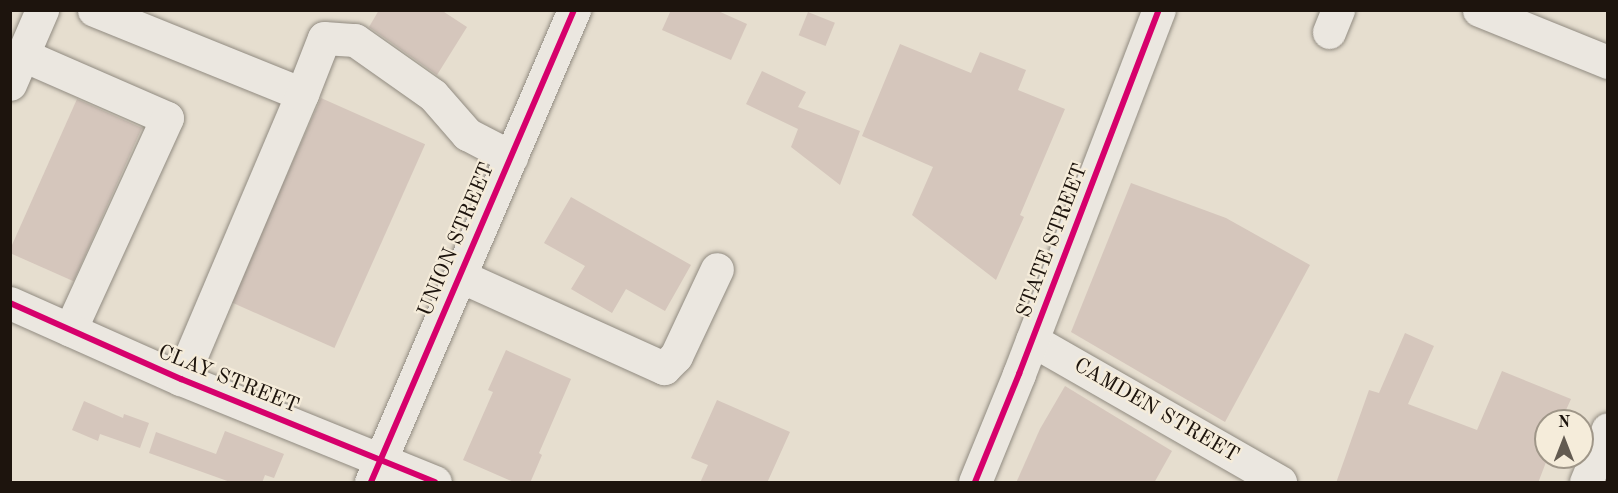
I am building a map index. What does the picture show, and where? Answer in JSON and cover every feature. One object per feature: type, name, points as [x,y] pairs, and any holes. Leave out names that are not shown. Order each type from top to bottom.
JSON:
[{"type":"street","points":[[42,10],[17,69],[166,118],[70,330]]},
{"type":"street","points":[[94,10],[302,94]]},
{"type":"street","name":"UNION STREET","points":[[376,471],[574,10]]},
{"type":"street","name":"STATE STREET","points":[[975,483],[1159,10]]},
{"type":"street","points":[[1486,12],[1608,62]]},
{"type":"street","points":[[181,379],[324,38],[355,40],[434,95],[467,134],[511,157]]},
{"type":"street","points":[[460,276],[664,368],[676,356],[717,269]]},
{"type":"street","name":"CLAY STREET","points":[[10,303],[181,379],[376,471],[435,483]]},
{"type":"street","name":"CAMDEN STREET","points":[[1032,340],[1280,483]]},
{"type":"street","points":[[1586,483],[1608,429]]},
{"type":"building","points":[[379,10],[441,10],[467,27],[437,75],[369,27]]},
{"type":"building","points":[[671,10],[716,10],[747,24],[731,60],[662,30]]},
{"type":"building","points":[[808,12],[835,23],[826,46],[799,35]]},
{"type":"building","points":[[900,44],[971,73],[980,52],[1026,70],[1018,90],[1065,109],[1020,215],[1024,217],[996,280],[912,215],[933,167],[862,136]]},
{"type":"building","points":[[762,71],[806,92],[798,107],[860,131],[840,185],[791,147],[798,129],[746,104]]},
{"type":"building","points":[[321,98],[425,144],[334,348],[230,302]]},
{"type":"building","points":[[77,99],[142,128],[74,281],[10,253],[10,249]]},
{"type":"building","points":[[1131,183],[1226,218],[1310,265],[1225,422],[1071,332]]},
{"type":"building","points":[[571,197],[691,265],[665,311],[626,289],[612,313],[571,289],[585,266],[544,243]]},
{"type":"building","points":[[1405,333],[1434,346],[1408,404],[1477,430],[1502,371],[1571,399],[1566,409],[1534,409],[1534,469],[1543,469],[1538,483],[1336,483],[1369,390],[1379,393]]},
{"type":"building","points":[[506,350],[571,379],[539,453],[542,455],[530,483],[516,483],[463,460],[493,392],[488,390]]},
{"type":"building","points":[[1065,386],[1172,451],[1154,483],[1016,483],[1040,429]]},
{"type":"building","points":[[717,400],[790,432],[767,483],[700,483],[708,465],[691,458]]},
{"type":"building","points":[[84,401],[123,418],[124,414],[149,423],[140,448],[100,434],[98,441],[72,430]]},
{"type":"building","points":[[225,431],[284,454],[274,478],[265,475],[262,483],[233,483],[149,453],[156,432],[216,454]]},
{"type":"cycle path","points":[[371,482],[574,10]]},
{"type":"cycle path","points":[[975,482],[1159,10]]},
{"type":"cycle path","points":[[10,303],[181,379],[435,482]]}]
